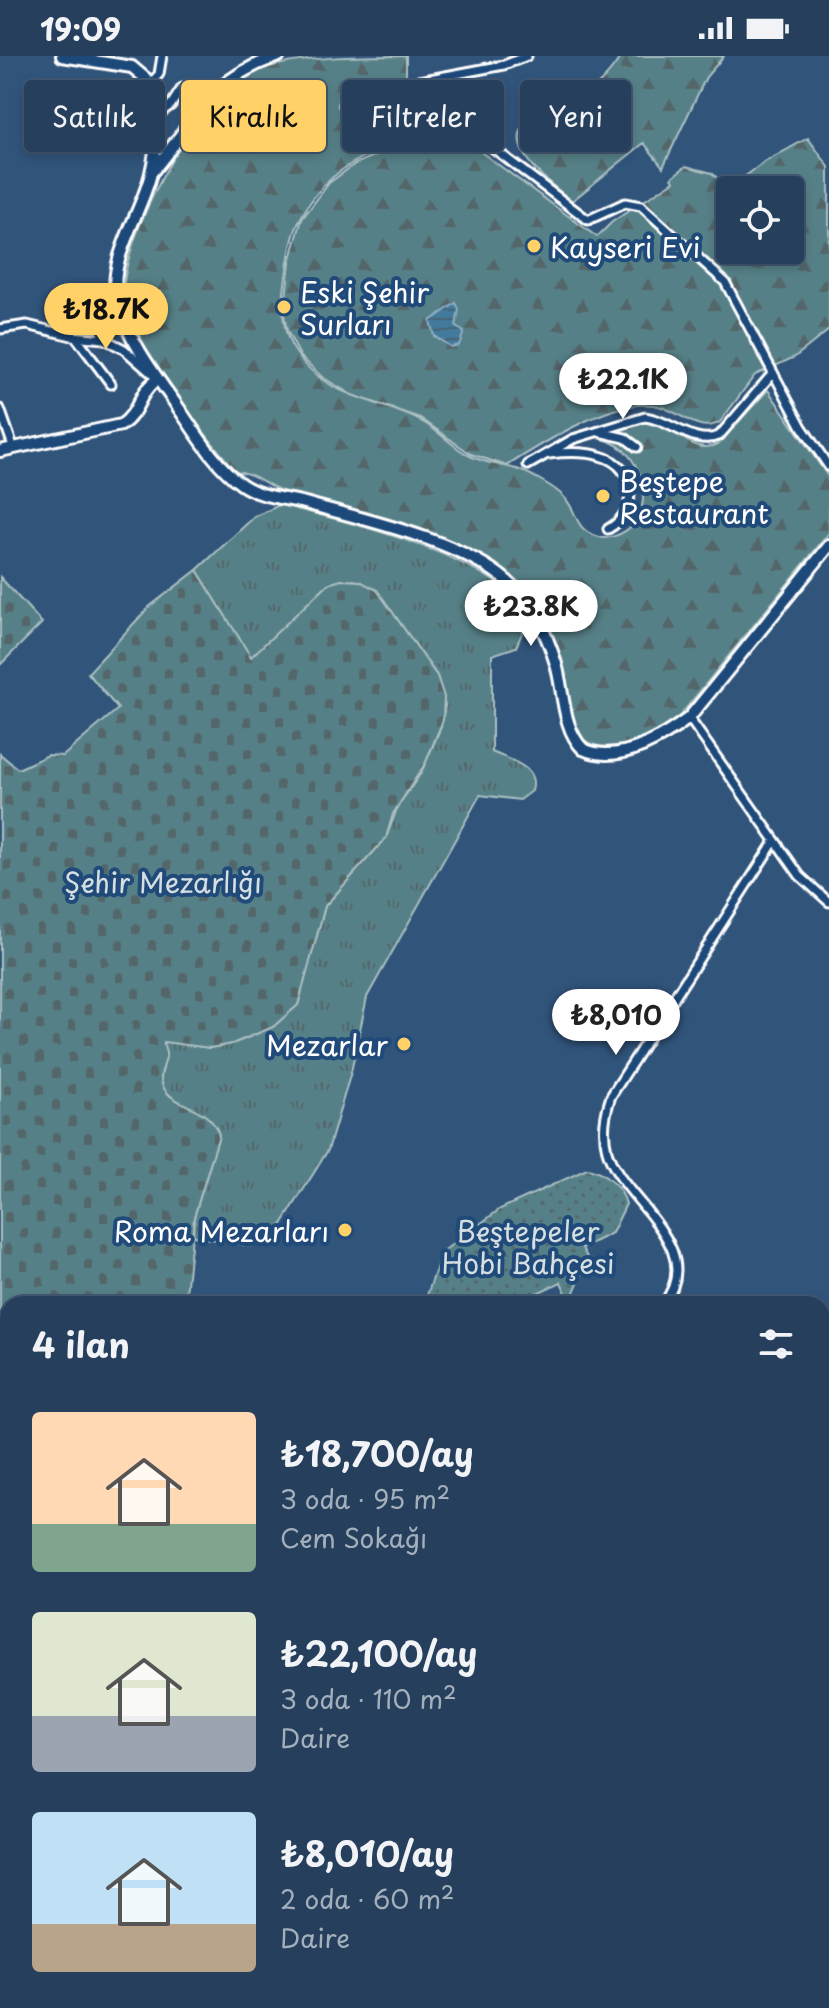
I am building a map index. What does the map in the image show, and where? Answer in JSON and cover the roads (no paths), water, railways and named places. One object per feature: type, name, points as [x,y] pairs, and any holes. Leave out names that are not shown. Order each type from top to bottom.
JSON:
[{"type":"street","points":[[62,56],[132,67],[147,80]]},
{"type":"street","points":[[154,80],[159,74],[162,56]]},
{"type":"street","points":[[151,173],[212,92],[233,75],[279,56]]},
{"type":"street","points":[[424,80],[504,65],[527,56]]},
{"type":"street","points":[[165,110],[181,90]]},
{"type":"street","points":[[152,152],[151,173],[115,274],[122,318],[158,379],[225,470],[242,485],[438,544],[507,580],[527,604],[544,633],[556,664],[569,726],[583,749],[602,754],[625,751],[668,733],[689,718],[829,546]]},
{"type":"street","points":[[498,152],[588,220],[625,203],[641,206],[725,282],[802,427],[829,467]]},
{"type":"street","points":[[89,306],[104,339]]},
{"type":"street","points":[[0,329],[27,325],[104,339],[124,349],[158,379]]},
{"type":"street","points":[[75,336],[111,384]]},
{"type":"street","points":[[528,465],[595,432],[645,417],[657,418],[696,438],[719,436],[773,373]]},
{"type":"street","points":[[0,451],[121,425],[135,413],[145,389],[158,379]]},
{"type":"street","points":[[0,409],[14,449]]},
{"type":"street","points":[[595,432],[625,438],[637,447]]},
{"type":"street","points":[[546,454],[574,452],[603,456],[625,473],[631,486],[629,504],[623,517],[608,529]]},
{"type":"street","points":[[689,718],[774,842],[800,876],[829,902]]},
{"type":"street","points":[[667,1296],[673,1284],[671,1248],[607,1153],[605,1114],[618,1084],[774,842]]},
{"type":"water","points":[[456,303],[459,309],[456,327],[464,332],[459,345],[451,347],[434,336],[430,321]]},
{"type":"place","name":"Kayseri Evi","points":[[534,246]]},
{"type":"place","name":"Eski Şehir Surları","points":[[284,307]]},
{"type":"place","name":"Beştepe Restaurant","points":[[603,496]]},
{"type":"place","name":"Mezarlar","points":[[404,1044]]},
{"type":"place","name":"Roma Mezarları","points":[[345,1230]]},
{"type":"park label","name":"Şehir Mezarlığı","points":[[163,881]]},
{"type":"park label","name":"Beştepeler Hobi Bahçesi","points":[[528,1246]]}]
